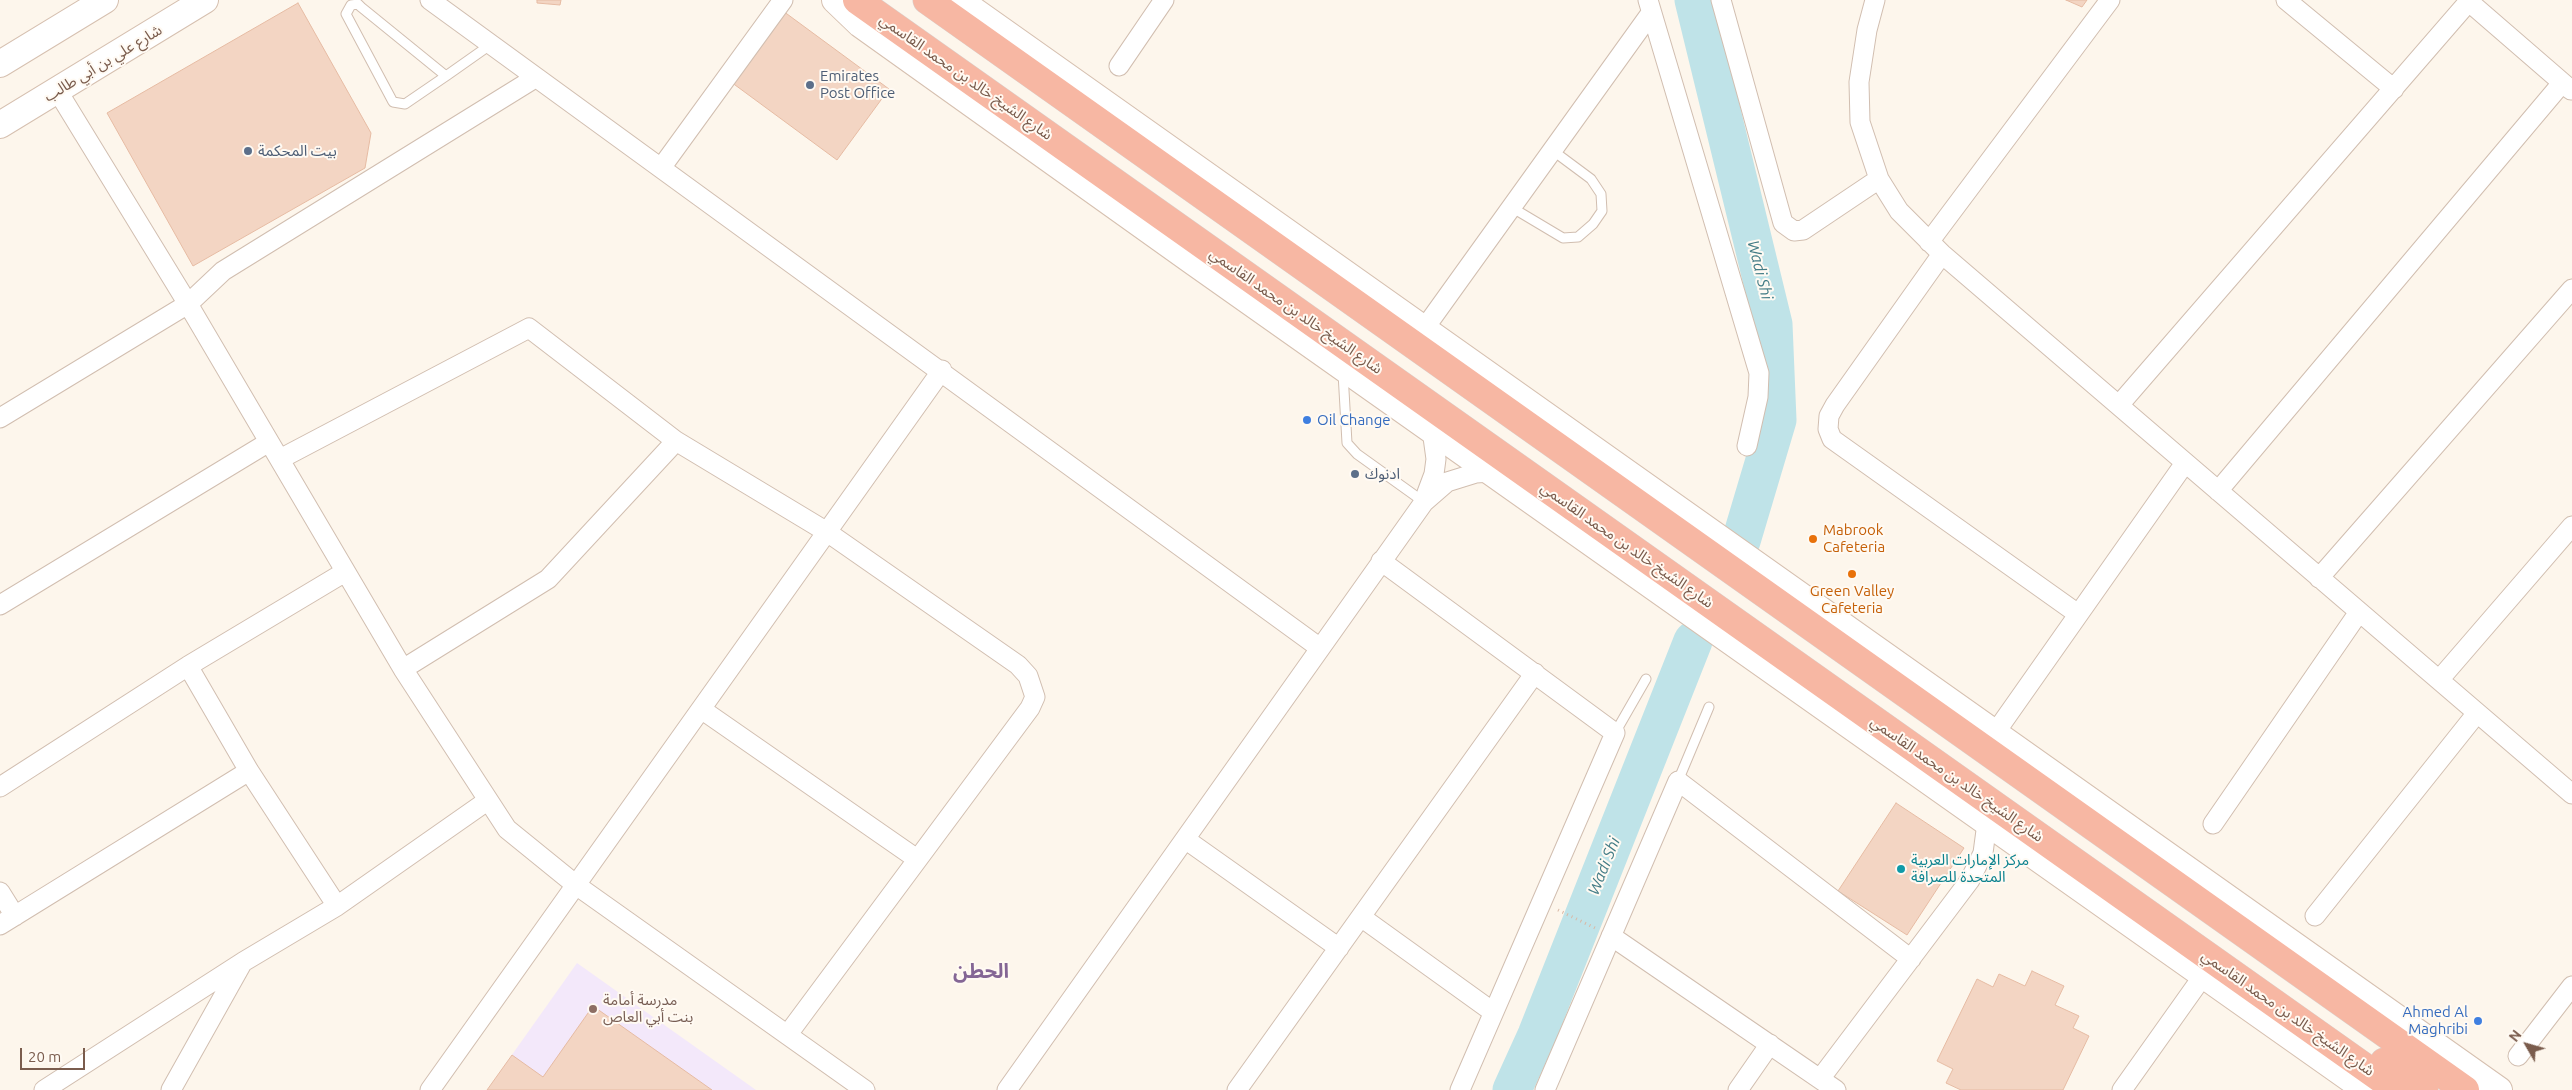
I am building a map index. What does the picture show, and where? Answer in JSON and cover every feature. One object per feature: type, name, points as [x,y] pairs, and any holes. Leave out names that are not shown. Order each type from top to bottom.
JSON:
[{"type":"highway","name":"شارع الشيخ خالد بن محمد القاسمي","points":[[857,0],[1197,252],[1616,549],[1660,569],[1749,632],[2249,998],[2276,1006],[2397,1090]]},
{"type":"highway","points":[[927,0],[1000,41],[1518,408],[1685,538],[1772,601],[2332,984],[2465,1090]]},
{"type":"highway","points":[[2276,1006],[2291,1006],[2320,1018],[2424,1090]]},
{"type":"street","points":[[0,64],[106,0]]},
{"type":"street","name":"شارع علي بن أبي طالب","points":[[0,125],[205,0]]},
{"type":"street","points":[[430,0],[535,78],[942,370],[1320,648]]},
{"type":"street","points":[[661,168],[783,0]]},
{"type":"street","points":[[835,0],[860,24],[1197,252],[1343,368],[1491,472],[1616,549],[1987,823],[2203,976],[2249,998],[2366,1090]]},
{"type":"street","points":[[959,0],[1000,41],[1424,329],[1518,408],[1995,733],[2332,984],[2499,1090]]},
{"type":"street","points":[[1119,66],[1164,0]]},
{"type":"street","points":[[1721,0],[1783,222],[1794,231],[1803,230],[1879,180]]},
{"type":"street","points":[[1875,0],[1867,30],[1859,82],[1860,122],[1879,180],[1899,210],[1936,248],[2572,794]]},
{"type":"street","points":[[2078,614],[1832,439],[1828,429],[1829,416],[1835,405],[1936,248],[2110,0]]},
{"type":"street","points":[[2286,0],[2394,89]]},
{"type":"street","points":[[2118,405],[2469,1],[2567,87],[2218,491]]},
{"type":"street","points":[[1424,329],[1552,150],[1650,6]]},
{"type":"street","points":[[1650,6],[1759,373],[1758,397],[1747,446]]},
{"type":"street","points":[[0,418],[188,304],[223,271],[535,78]]},
{"type":"street","points":[[57,90],[188,304],[403,669],[507,829],[576,885],[866,1090]]},
{"type":"street","points":[[2320,578],[2572,288]]},
{"type":"street","points":[[280,459],[529,328],[676,441],[827,532],[1018,665],[1028,676],[1034,688],[1035,697],[1030,708],[788,1034]]},
{"type":"street","points":[[430,1090],[942,370]]},
{"type":"street","points":[[1424,502],[1432,481],[1436,459],[1432,430]]},
{"type":"street","points":[[403,669],[548,579],[676,441]]},
{"type":"street","points":[[0,605],[269,442]]},
{"type":"street","points":[[1995,733],[2186,463]]},
{"type":"street","points":[[1007,1090],[1424,502],[1434,491],[1454,479],[1476,472],[1491,472]]},
{"type":"street","points":[[2439,680],[2572,526]]},
{"type":"street","points":[[1381,562],[1615,733],[1460,1090]]},
{"type":"street","points":[[0,787],[188,666],[345,572]]},
{"type":"street","points":[[2213,824],[2359,612]]},
{"type":"street","points":[[188,666],[249,772],[337,906]]},
{"type":"street","points":[[1237,1090],[1535,673]]},
{"type":"street","points":[[701,709],[917,859]]},
{"type":"street","points":[[2315,916],[2477,713]]},
{"type":"street","points":[[0,892],[7,921],[249,772]]},
{"type":"street","points":[[1545,1090],[1606,934],[1678,781],[1911,958]]},
{"type":"street","points":[[44,1090],[243,962],[337,906],[488,801]]},
{"type":"street","points":[[1820,1079],[1978,866],[1986,838],[1987,823]]},
{"type":"street","points":[[1185,839],[1339,948]]},
{"type":"street","points":[[1361,917],[1493,1012]]},
{"type":"street","points":[[1606,934],[1836,1090]]},
{"type":"street","points":[[171,1090],[243,962]]},
{"type":"street","points":[[2122,1090],[2203,976]]},
{"type":"street","points":[[2518,1056],[2572,986]]},
{"type":"street","points":[[1738,1090],[1770,1044]]},
{"type":"lane","points":[[446,76],[358,4],[348,7],[348,18],[393,102],[405,104],[446,76],[490,45]]},
{"type":"lane","points":[[1511,207],[1564,238],[1578,237],[1593,224],[1602,211],[1601,194],[1591,178],[1552,150]]},
{"type":"lane","points":[[1343,368],[1347,443],[1357,454],[1424,502]]},
{"type":"lane","points":[[1615,733],[1646,679]]},
{"type":"lane","points":[[1678,781],[1709,708]]},
{"type":"path","points":[[1555,908],[1606,934]]},
{"type":"shaded area","name":"مدرسة أمامة بنت أبي العاص","points":[[577,963],[756,1090],[487,1090]]},
{"type":"building","points":[[537,0],[561,0],[560,5],[537,3]]},
{"type":"building","points":[[2066,0],[2087,0],[2082,7]]},
{"type":"building","name":"بيت المحكمة","points":[[298,3],[371,133],[365,168],[193,266],[107,113]]},
{"type":"building","name":"Emirates Post Office","points":[[783,11],[889,89],[837,160],[731,82]]},
{"type":"building","name":"مركز الإمارات العربية المتحدة للصرافة","points":[[1896,803],[1964,848],[1907,935],[1838,891]]},
{"type":"building","points":[[2032,971],[2064,986],[2055,1005],[2079,1016],[2073,1028],[2089,1036],[2063,1090],[1961,1090],[1946,1083],[1953,1069],[1937,1061],[1977,979],[1993,987],[1999,974],[2025,986]]},
{"type":"building","points":[[593,1006],[712,1090],[487,1090],[512,1055],[543,1077]]},
{"type":"waterway","name":"Wadi Shi","points":[[1694,0],[1773,324],[1777,420],[1741,541]]},
{"type":"waterway","name":"Wadi Shi","points":[[1512,1090],[1537,1035],[1693,641]]},
{"type":"place","name":"Emirates Post Office","points":[[810,85]]},
{"type":"place","name":"بيت المحكمة","points":[[248,151]]},
{"type":"place","name":"Oil Change","points":[[1307,420]]},
{"type":"place","name":"ادنوك","points":[[1355,474]]},
{"type":"place","name":"Mabrook Cafeteria","points":[[1813,539]]},
{"type":"place","name":"Green Valley Cafeteria","points":[[1852,574]]},
{"type":"place","name":"مركز الإمارات العربية المتحدة للصرافة","points":[[1901,869]]},
{"type":"place","name":"مدرسة أمامة بنت أبي العاص","points":[[593,1009]]},
{"type":"place","name":"Ahmed Al Maghribi","points":[[2478,1021]]},
{"type":"district","name":"الحطن","points":[[981,971]]}]
